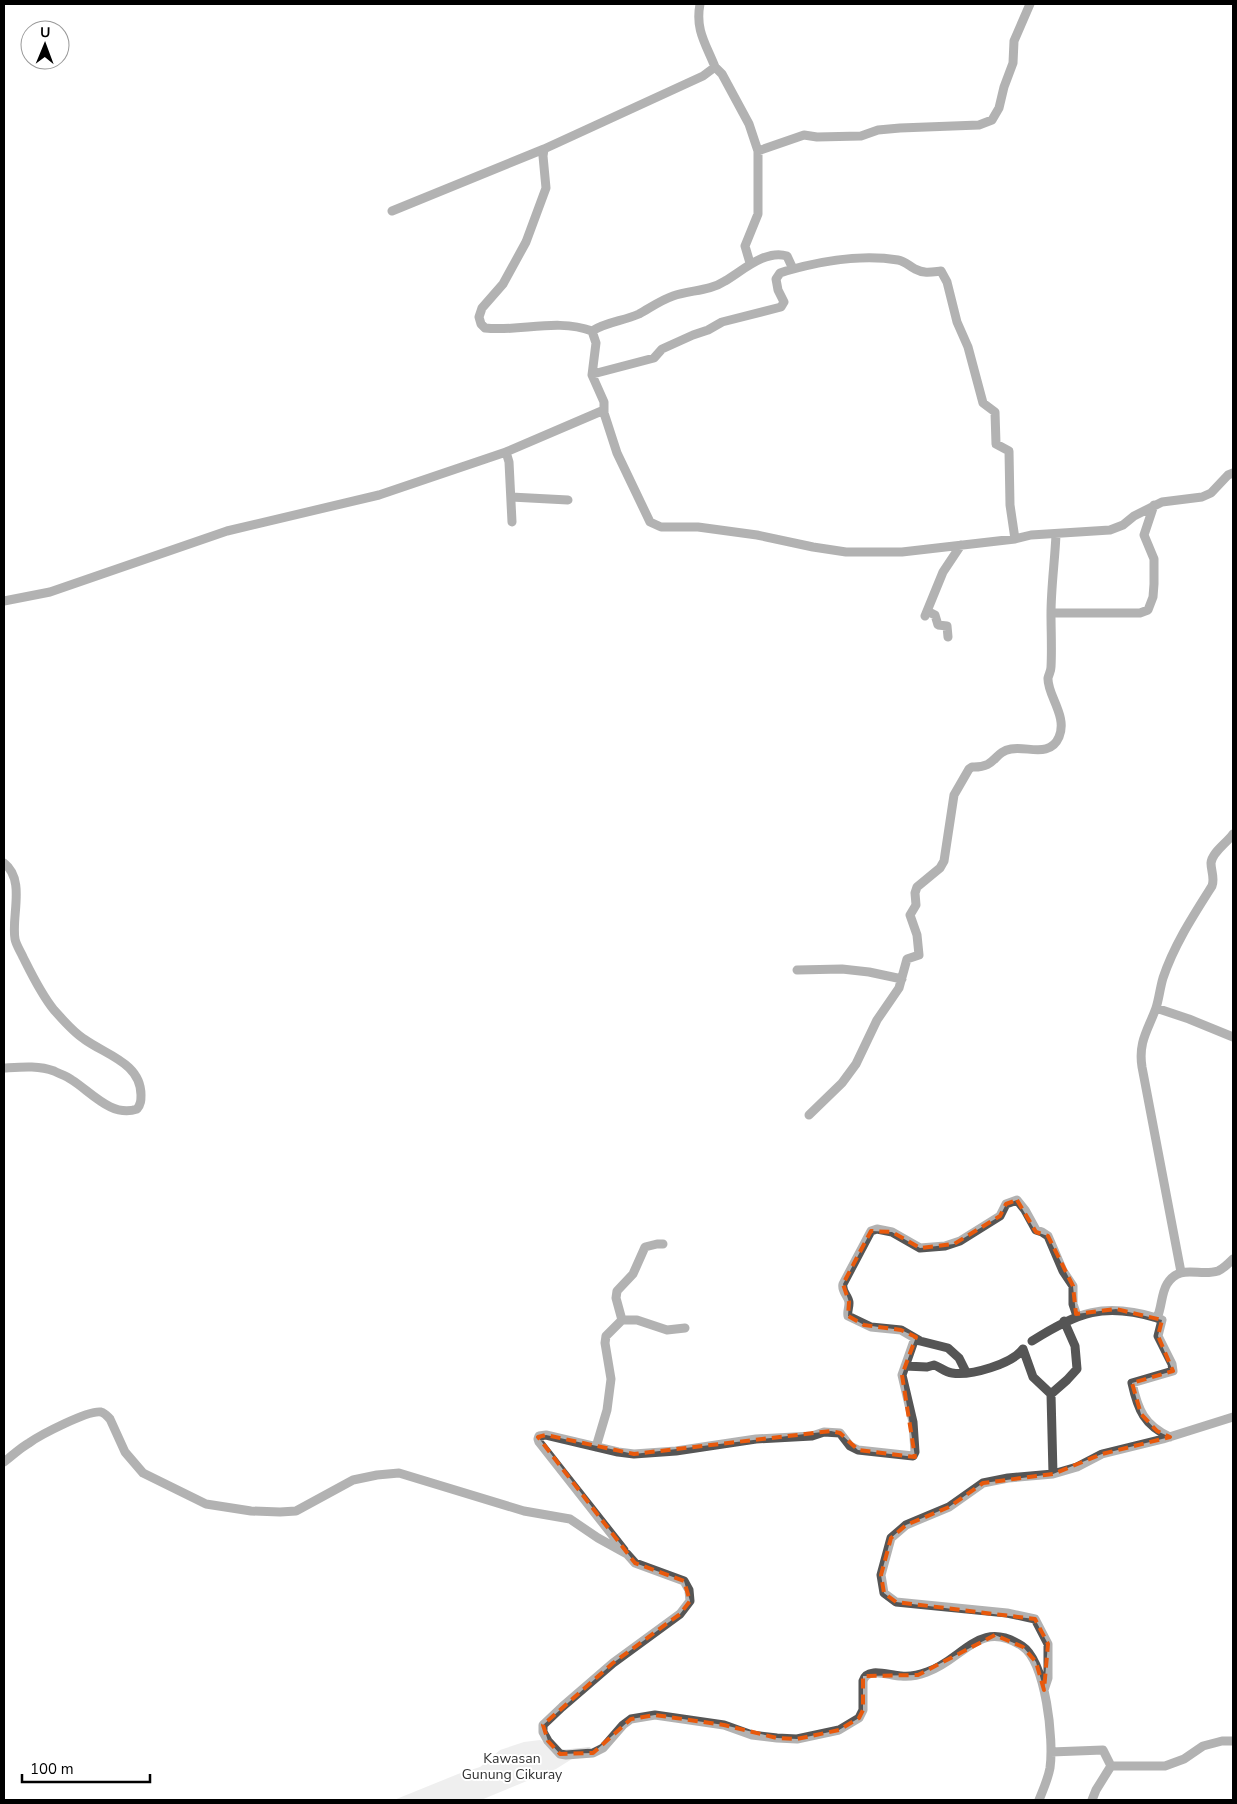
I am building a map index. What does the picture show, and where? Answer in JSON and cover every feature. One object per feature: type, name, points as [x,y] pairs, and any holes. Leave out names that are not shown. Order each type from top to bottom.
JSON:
[{"type":"street","points":[[700,4],[698,16],[701,36],[715,67],[722,74],[749,124],[758,151],[758,214],[745,246],[750,263]]},
{"type":"street","points":[[758,151],[804,135],[817,137],[862,136],[878,130],[979,125],[992,120],[1000,108],[1004,87],[1012,63],[1014,41],[1030,4]]},
{"type":"street","points":[[392,211],[544,149],[703,76],[715,67]]},
{"type":"street","points":[[544,149],[546,188],[526,242],[503,284],[482,308],[479,317],[481,324],[485,328],[546,325],[584,328],[592,331]]},
{"type":"street","points":[[592,331],[599,326],[639,313],[674,296],[713,287],[725,282],[750,263],[784,254],[788,257],[792,269]]},
{"type":"street","points":[[594,374],[654,358],[662,349],[708,330],[722,322],[781,307],[784,302],[778,290],[776,279],[780,273],[792,269],[834,261],[885,259],[901,260],[913,268],[924,272],[943,272],[957,322],[968,347],[983,403],[995,412],[996,444],[1009,451],[1010,505],[1016,539]]},
{"type":"street","points":[[592,331],[596,343],[594,374],[592,376],[604,402],[604,410],[617,453],[650,522],[660,527],[698,527],[757,535],[846,552],[902,552],[1016,539],[1031,535],[1110,530],[1123,525],[1134,516],[1162,502],[1202,497],[1211,493],[1228,474],[1233,473]]},
{"type":"street","points":[[4,601],[50,592],[227,531],[379,495],[506,452],[604,410]]},
{"type":"street","points":[[506,452],[509,462],[512,522]]},
{"type":"street","points":[[511,497],[568,500]]},
{"type":"street","points":[[1051,613],[1140,612],[1148,610],[1153,597],[1154,559],[1144,535],[1154,506]]},
{"type":"street","points":[[809,1115],[848,1075],[877,1020],[897,992],[908,957],[917,957],[919,955],[917,935],[910,915],[916,905],[916,890],[940,868],[944,861],[954,795],[969,770],[972,767],[981,768],[990,764],[1000,754],[1010,749],[1040,750],[1049,748],[1060,735],[1060,716],[1048,678],[1051,666],[1051,613],[1056,534]]},
{"type":"street","points":[[948,637],[947,626],[938,625],[935,615],[926,613],[943,572],[961,545]]},
{"type":"street","points":[[1181,1272],[1140,1059],[1142,1042],[1145,1030],[1156,1008],[1163,978],[1178,941],[1212,886],[1214,879],[1211,864],[1213,857],[1233,834]]},
{"type":"street","points":[[4,863],[13,872],[15,884],[15,940],[43,996],[68,1026],[82,1038],[123,1061],[135,1073],[141,1087],[141,1100],[137,1109],[130,1111],[116,1110],[71,1079],[52,1070],[33,1067],[4,1068]]},
{"type":"street","points":[[797,970],[842,969],[902,979]]},
{"type":"street","points":[[1156,1008],[1189,1019],[1233,1038]]},
{"type":"street","points":[[966,1372],[959,1358],[948,1348],[915,1338],[901,1330],[871,1328],[847,1313],[849,1301],[842,1287],[868,1235],[877,1229],[883,1229],[902,1237],[920,1248],[954,1244],[1000,1216],[1006,1204],[1017,1200],[1036,1230],[1048,1236],[1063,1271],[1073,1286],[1073,1304],[1077,1316]]},
{"type":"street","points":[[622,1320],[616,1298],[617,1290],[633,1274],[645,1248],[663,1244]]},
{"type":"street","points":[[1157,1318],[1165,1289],[1172,1278],[1181,1272],[1218,1271],[1233,1259]]},
{"type":"street","points":[[1032,1341],[1064,1321],[1077,1316],[1116,1309],[1162,1320],[1158,1336],[1172,1364],[1173,1371],[1132,1383],[1141,1414],[1157,1431],[1170,1437]]},
{"type":"street","points":[[596,1447],[607,1410],[611,1379],[605,1343],[606,1336],[622,1320],[637,1320],[667,1330],[685,1328]]},
{"type":"street","points":[[1051,1394],[1077,1369],[1075,1346],[1064,1321]]},
{"type":"street","points":[[915,1338],[902,1374],[913,1422],[915,1452],[912,1456],[858,1450],[850,1446],[840,1432],[831,1431],[812,1436],[756,1439],[668,1452],[625,1454],[546,1435],[539,1436],[538,1439],[635,1563],[684,1581],[689,1590],[690,1601],[680,1614],[613,1663],[562,1706],[544,1725],[542,1732],[560,1754],[566,1755],[593,1753],[602,1748],[623,1725],[631,1720],[655,1715],[724,1725],[752,1735],[797,1739],[839,1730],[858,1718],[863,1710],[864,1677],[880,1673],[900,1676],[918,1675],[931,1671],[980,1639],[995,1635],[1008,1638],[1023,1646],[1036,1662],[1044,1690],[1051,1734],[1051,1752],[1050,1771],[1039,1800]]},
{"type":"street","points":[[905,1366],[927,1367],[934,1365],[949,1372],[974,1372],[1012,1359],[1023,1348],[1033,1376],[1051,1394],[1053,1474]]},
{"type":"street","points":[[4,1462],[29,1442],[92,1412],[101,1412],[110,1419],[125,1452],[143,1473],[206,1504],[251,1511],[296,1511],[353,1480],[377,1474],[398,1474],[524,1511],[570,1520],[627,1554]]},
{"type":"street","points":[[1044,1690],[1048,1678],[1048,1644],[1035,1619],[1007,1613],[896,1602],[884,1593],[880,1575],[891,1538],[906,1526],[950,1507],[984,1483],[1008,1478],[1053,1474],[1076,1467],[1102,1454],[1170,1437],[1233,1417]]},
{"type":"street","points":[[1111,1766],[1165,1766],[1184,1759],[1203,1746],[1222,1740],[1233,1740]]},
{"type":"street","points":[[1051,1752],[1103,1750],[1111,1766]]},
{"type":"street","points":[[1092,1800],[1111,1766]]},
{"type":"highlighted area","points":[[1017,1200],[1036,1232],[1048,1236],[1073,1286],[1076,1314],[1116,1309],[1162,1320],[1158,1336],[1173,1371],[1132,1383],[1141,1414],[1157,1431],[1170,1437],[1102,1454],[1053,1474],[983,1483],[949,1507],[906,1525],[891,1538],[881,1575],[884,1593],[896,1602],[1035,1619],[1048,1644],[1044,1690],[1036,1662],[1023,1647],[995,1635],[918,1675],[863,1676],[863,1710],[859,1718],[839,1730],[797,1739],[777,1738],[724,1725],[655,1715],[631,1719],[593,1753],[560,1754],[548,1741],[543,1725],[613,1663],[680,1614],[690,1601],[684,1581],[635,1563],[538,1437],[546,1435],[634,1454],[831,1431],[840,1433],[858,1450],[915,1457],[902,1375],[916,1337],[901,1330],[864,1325],[848,1316],[849,1302],[843,1284],[871,1231],[892,1232],[920,1248],[954,1244],[1000,1216],[1006,1204]]},
{"type":"green space","name":"Kawasan Gunung Cikuray","points":[[540,1740],[560,1750],[591,1747],[556,1769],[481,1800],[394,1800],[480,1767],[500,1750],[524,1742]]}]
